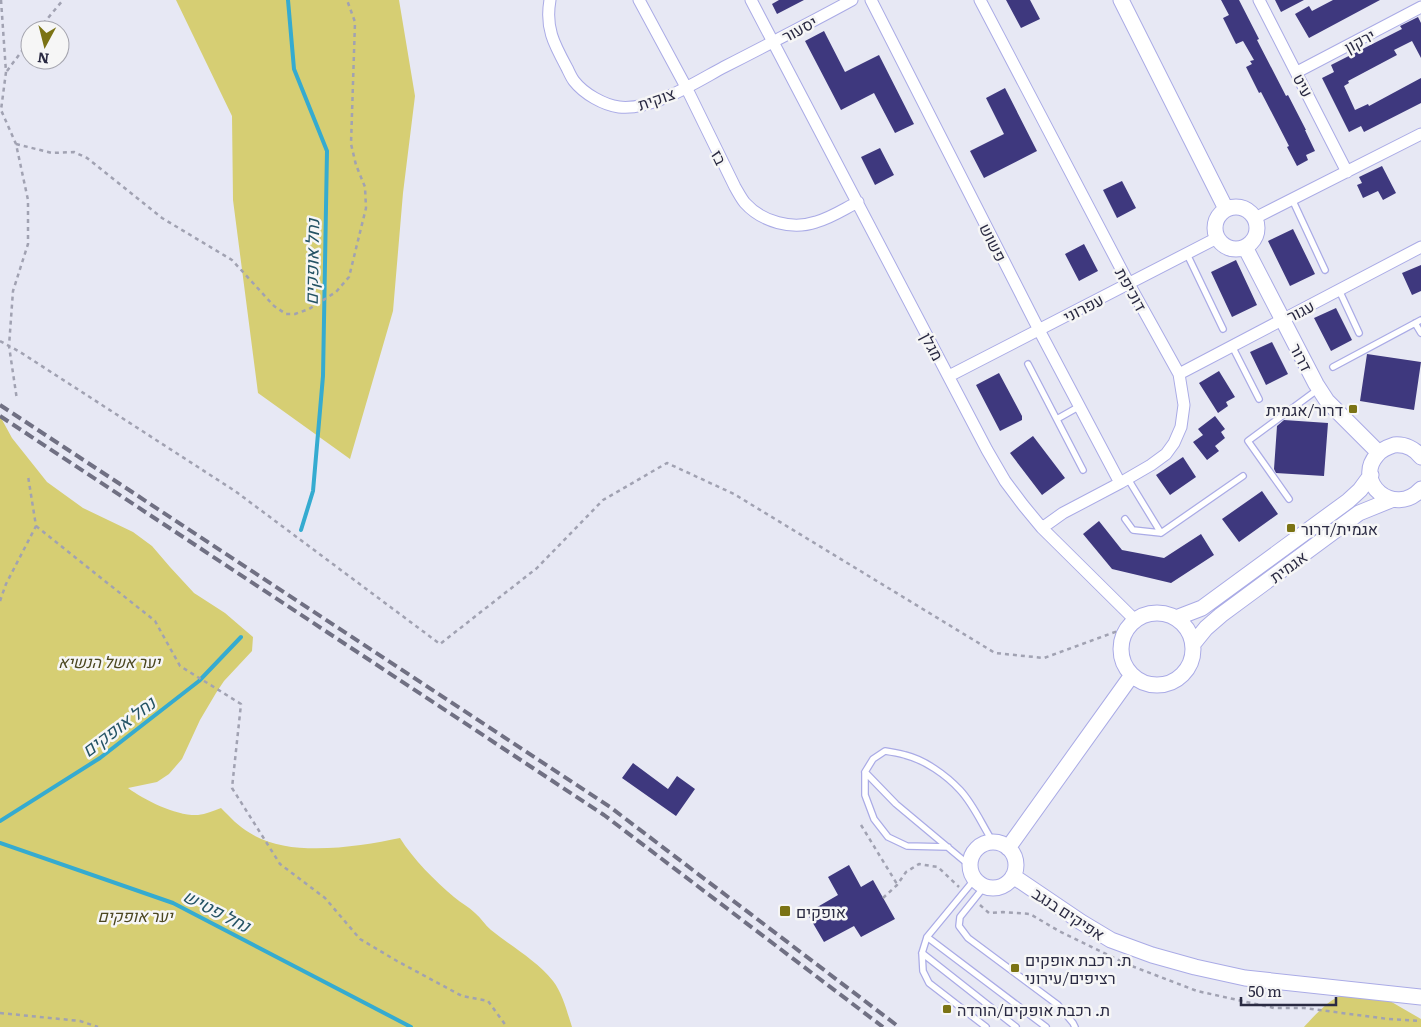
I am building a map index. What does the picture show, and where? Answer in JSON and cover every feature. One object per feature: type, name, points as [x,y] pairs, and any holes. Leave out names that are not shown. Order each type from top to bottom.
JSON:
[{"type":"street","name":"צוקית","points":[[550,0],[548,11],[553,43],[574,82],[593,97],[619,107],[632,107],[669,96],[773,42]]},
{"type":"street","name":"בז","points":[[640,0],[686,86],[734,187],[744,202],[755,212],[766,218],[780,223],[797,225],[815,222],[832,216],[858,202]]},
{"type":"street","points":[[751,0],[773,42]]},
{"type":"street","name":"יסעור","points":[[773,42],[852,0]]},
{"type":"street","name":"פשוש","points":[[871,0],[1039,330],[1080,406],[1124,481]]},
{"type":"street","name":"דוכיפת","points":[[980,0],[1129,284],[1179,374],[1184,405],[1181,427],[1174,443],[1166,454],[1151,466],[1063,513],[1042,528]]},
{"type":"street","points":[[1121,0],[1226,209]]},
{"type":"street","name":"עיט","points":[[1259,0],[1348,172]]},
{"type":"street","name":"ירקון","points":[[1297,72],[1421,7]]},
{"type":"street","name":"מגלן","points":[[773,42],[1005,481],[1042,528],[1131,624]]},
{"type":"street","points":[[1255,218],[1421,134]]},
{"type":"street","points":[[1242,208],[1255,218],[1257,231],[1255,238],[1245,247],[1239,249],[1226,247],[1217,238],[1215,226],[1217,219],[1226,209],[1242,208]]},
{"type":"street","name":"עפרוני","points":[[949,376],[1217,238]]},
{"type":"street","name":"דרור","points":[[1245,247],[1319,389],[1327,401],[1379,453]]},
{"type":"street","name":"עגור","points":[[1179,374],[1421,248]]},
{"type":"street","points":[[1379,453],[1386,448],[1394,446],[1418,449]]},
{"type":"street","name":"אגמית","points":[[1176,618],[1202,608],[1348,501],[1360,490],[1371,475],[1372,463],[1379,453]]},
{"type":"street","points":[[1371,475],[1375,488],[1391,500]]},
{"type":"street","name":"אגמית","points":[[1193,644],[1206,628],[1221,615],[1359,513],[1391,500],[1408,499],[1421,489]]},
{"type":"street","points":[[1166,614],[1176,618],[1187,630],[1193,644],[1193,654],[1190,663],[1185,672],[1165,684],[1154,685],[1142,682],[1132,675],[1122,658],[1120,647],[1122,637],[1131,624],[1144,615],[1166,614]]},
{"type":"street","points":[[1008,848],[1132,675]]},
{"type":"street","points":[[993,842],[1008,848],[1015,860],[1013,876],[1000,887],[992,888],[979,883],[971,873],[969,865],[975,850],[985,843],[993,842]]},
{"type":"street","name":"אפיקים בנגב","points":[[1013,876],[1111,940],[1152,955],[1245,978],[1421,997]]},
{"type":"lane","points":[[1292,200],[1325,270]]},
{"type":"lane","points":[[1187,254],[1224,330]]},
{"type":"lane","points":[[1339,290],[1359,333]]},
{"type":"lane","points":[[1332,367],[1418,321],[1421,333]]},
{"type":"lane","points":[[1232,346],[1259,399]]},
{"type":"lane","points":[[1028,364],[1083,470]]},
{"type":"lane","points":[[1289,499],[1248,441],[1319,389]]},
{"type":"lane","points":[[1056,419],[1080,406]]},
{"type":"lane","points":[[1125,519],[1133,530],[1161,533],[1243,476]]},
{"type":"lane","points":[[1124,481],[1161,533]]},
{"type":"lane","points":[[948,847],[907,846],[888,837],[874,818],[865,795],[865,772],[874,759],[886,751],[905,755],[921,761],[942,775],[960,790],[993,842]]},
{"type":"lane","points":[[865,772],[896,804],[969,865]]},
{"type":"lane","points":[[979,883],[964,892],[928,937],[922,954],[923,972],[929,983],[986,1027]]},
{"type":"lane","points":[[979,883],[960,917],[959,926],[968,938],[1058,1004],[1074,1027]]},
{"type":"lane","points":[[928,937],[1046,1027]]},
{"type":"lane","points":[[922,954],[1016,1027]]},
{"type":"path","points":[[1,0],[6,72],[0,109],[16,144],[28,200],[28,244],[13,291],[9,346],[18,400]]},
{"type":"path","points":[[46,20],[63,0]]},
{"type":"path","points":[[16,144],[52,153],[74,152],[87,158],[162,218],[232,260],[274,306],[286,314],[296,314],[309,309],[336,292],[349,277],[366,208],[365,187],[356,165],[351,144],[355,22],[347,0]]},
{"type":"path","points":[[6,72],[20,53]]},
{"type":"path","points":[[0,341],[235,491],[440,644],[537,568],[603,500],[667,463],[734,494],[995,653],[1044,658],[1131,624]]},
{"type":"path","points":[[0,601],[6,584],[36,526],[28,476]]},
{"type":"path","points":[[36,526],[155,621],[180,666],[240,704],[232,788],[280,864],[325,898],[360,939],[462,996],[488,1002],[507,1027]]},
{"type":"path","points":[[861,826],[897,885]]},
{"type":"path","points":[[883,898],[897,885],[906,872],[919,864],[938,867],[964,892]]},
{"type":"path","points":[[0,1013],[80,1021],[98,1027]]},
{"type":"green space","points":[[176,0],[399,0],[415,96],[403,193],[393,311],[350,459],[258,393],[233,200],[232,116]]},
{"type":"green space","name":"יער אופקים","points":[[0,416],[12,438],[47,482],[83,508],[133,532],[152,546],[194,593],[225,613],[253,637],[252,651],[224,681],[216,693],[200,720],[182,759],[169,774],[157,782],[128,788],[152,803],[189,815],[198,815],[221,808],[238,825],[250,833],[266,841],[284,846],[303,848],[344,847],[400,838],[418,862],[439,884],[473,911],[491,930],[546,973],[559,992],[572,1027],[0,1027]]},
{"type":"green space","points":[[1376,993],[1421,1019],[1421,1027],[1304,1027],[1322,1008],[1334,999],[1344,995]]},
{"type":"building","points":[[779,0],[804,0],[777,14],[772,4]]},
{"type":"building","points":[[1006,0],[1030,0],[1040,19],[1021,28]]},
{"type":"building","points":[[1221,0],[1239,0],[1259,39],[1257,40],[1306,130],[1315,151],[1306,155],[1308,160],[1297,166],[1287,147],[1289,146],[1246,67],[1252,64],[1250,61],[1254,60],[1243,41],[1236,44],[1223,18],[1229,15]]},
{"type":"building","points":[[1275,0],[1304,0],[1281,12]]},
{"type":"building","points":[[1333,0],[1380,0],[1309,38],[1295,14],[1309,6],[1312,11]]},
{"type":"building","points":[[1418,17],[1421,23],[1421,58],[1412,41],[1394,50],[1397,55],[1348,81],[1349,83],[1344,86],[1355,110],[1368,104],[1369,106],[1421,78],[1421,103],[1364,132],[1361,126],[1349,132],[1322,78],[1334,72],[1331,65],[1402,29],[1400,26]]},
{"type":"building","points":[[824,31],[845,72],[879,55],[914,124],[895,133],[874,93],[841,110],[805,41]]},
{"type":"building","points":[[1005,88],[1037,151],[984,178],[970,151],[1004,134],[986,98]]},
{"type":"building","points":[[880,148],[894,175],[875,185],[861,157]]},
{"type":"building","points":[[1382,166],[1396,193],[1383,200],[1378,191],[1363,198],[1357,185],[1362,183],[1359,177]]},
{"type":"building","points":[[1122,181],[1136,208],[1117,218],[1103,190]]},
{"type":"building","points":[[1293,229],[1315,274],[1290,286],[1268,241]]},
{"type":"building","points":[[1084,244],[1098,271],[1079,281],[1065,254]]},
{"type":"building","points":[[1236,260],[1257,305],[1232,317],[1211,272]]},
{"type":"building","points":[[1421,265],[1421,291],[1412,295],[1402,273]]},
{"type":"building","points":[[1336,308],[1352,340],[1331,351],[1314,318]]},
{"type":"building","points":[[1272,342],[1288,374],[1266,385],[1250,352]]},
{"type":"building","points":[[1367,354],[1421,362],[1414,410],[1360,401]]},
{"type":"building","points":[[1219,371],[1235,397],[1226,402],[1228,406],[1218,413],[1199,383]]},
{"type":"building","points":[[999,373],[1022,416],[1022,420],[1000,431],[976,385]]},
{"type":"building","points":[[1215,416],[1225,429],[1221,432],[1225,438],[1215,446],[1219,451],[1207,460],[1193,442],[1203,435],[1198,429]]},
{"type":"building","points":[[1284,420],[1328,423],[1324,476],[1276,473],[1274,469],[1277,426]]},
{"type":"building","points":[[1033,436],[1065,478],[1042,495],[1010,453]]},
{"type":"building","points":[[1183,457],[1196,477],[1170,495],[1156,475]]},
{"type":"building","points":[[1262,491],[1278,514],[1239,542],[1222,519]]},
{"type":"building","points":[[1099,521],[1122,550],[1164,558],[1201,534],[1214,555],[1171,583],[1112,569],[1083,534]]},
{"type":"building","points":[[633,763],[668,789],[677,776],[695,789],[676,816],[622,778]]},
{"type":"building","points":[[849,865],[861,887],[873,880],[895,919],[861,937],[854,926],[824,942],[807,913],[838,895],[828,877]]},
{"type":"waterway","name":"נחל אופקים","points":[[288,0],[294,69],[327,151],[323,376],[313,491],[301,530]]},
{"type":"waterway","name":"נחל אופקים","points":[[0,821],[100,758],[199,681],[241,637]]},
{"type":"waterway","name":"נחל פטיש","points":[[0,843],[173,903],[411,1027]]},
{"type":"railway","points":[[0,405],[610,807],[899,1027]]},
{"type":"railway","points":[[0,416],[604,815],[883,1027]]},
{"type":"place","name":"דרור/אגמית","points":[[1353,409]]},
{"type":"place","name":"אגמית/דרור","points":[[1291,528]]},
{"type":"place","name":"אופקים","points":[[785,911]]},
{"type":"place","name":"ת. רכבת אופקים רציפים/עירוני","points":[[1015,968]]},
{"type":"place","name":"ת. רכבת אופקים/הורדה","points":[[947,1009]]},
{"type":"park label","name":"יער אשל הנשיא","points":[[109,661]]}]
